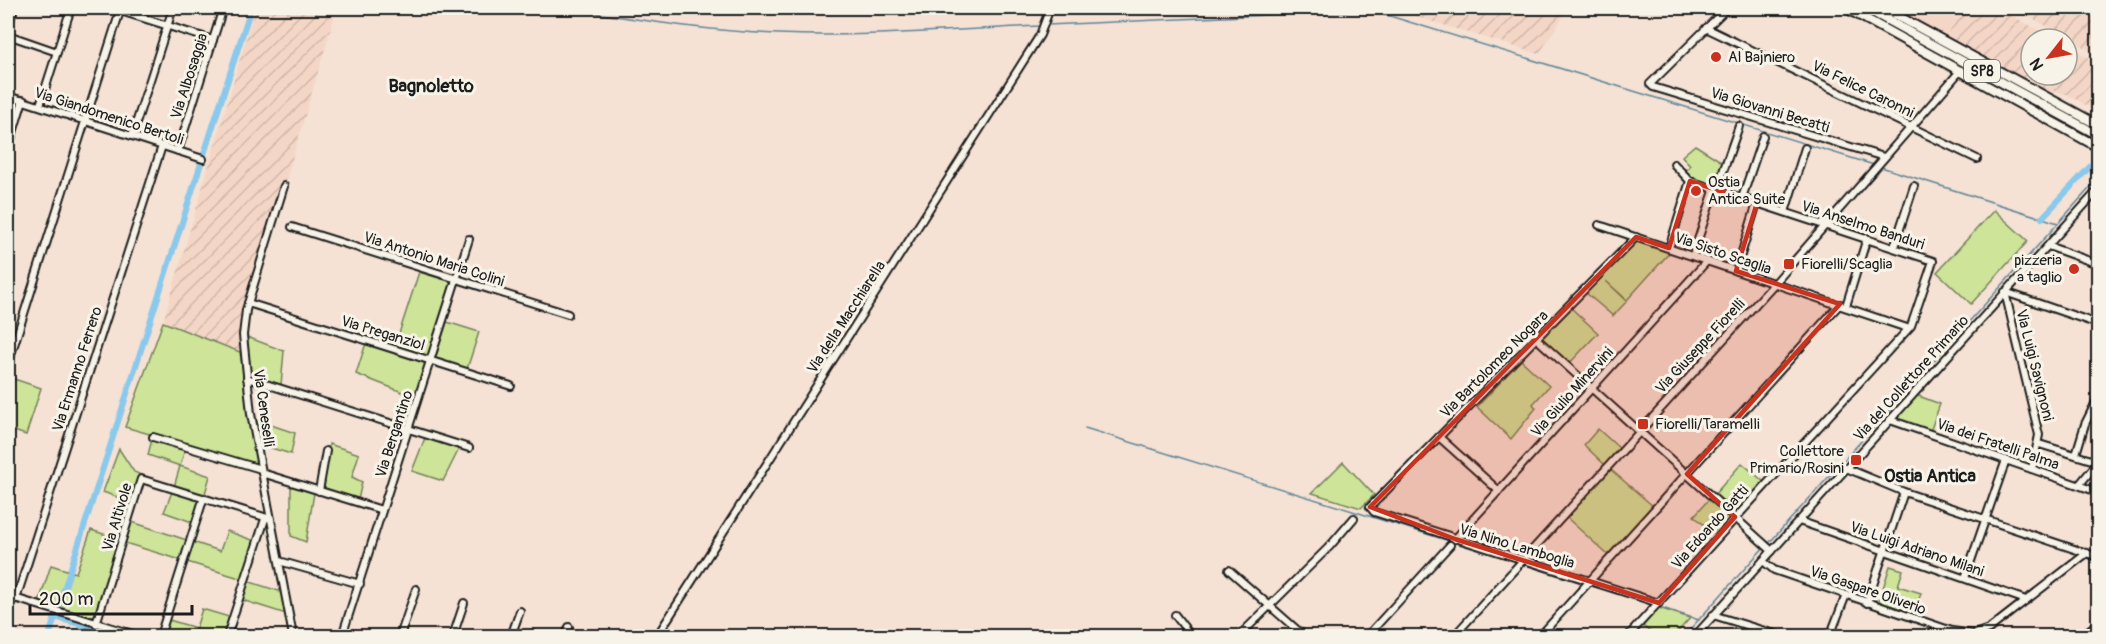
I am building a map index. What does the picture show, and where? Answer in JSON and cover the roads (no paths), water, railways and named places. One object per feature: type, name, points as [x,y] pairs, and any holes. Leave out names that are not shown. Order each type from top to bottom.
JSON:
[{"type":"main road","points":[[1846,8],[2098,147]]},
{"type":"main road","name":"SP8","points":[[1865,8],[2098,135]]},
{"type":"main road","points":[[1883,8],[2098,125]]},
{"type":"street","points":[[8,26],[14,8]]},
{"type":"street","points":[[40,105],[71,8]]},
{"type":"street","points":[[111,8],[213,40]]},
{"type":"street","points":[[132,136],[173,8]]},
{"type":"street","name":"Via Albosaggia","points":[[178,151],[223,8]]},
{"type":"street","name":"Via della Macchiarella","points":[[657,636],[1040,36],[1050,8]]},
{"type":"street","points":[[1706,28],[1727,8]]},
{"type":"street","points":[[8,364],[120,9]]},
{"type":"street","name":"Via Giovanni Becatti","points":[[1706,28],[1650,84],[1653,87],[1882,160]]},
{"type":"street","name":"Via Felice Caronni","points":[[1706,28],[1977,159]]},
{"type":"street","points":[[8,35],[57,52]]},
{"type":"street","name":"Via Giuseppe Fiorelli","points":[[1454,636],[1638,431],[1775,284],[1961,70]]},
{"type":"street","name":"Via Giandomenico Bertoli","points":[[8,96],[203,159]]},
{"type":"street","points":[[8,149],[23,100]]},
{"type":"street","points":[[1693,255],[1739,126]]},
{"type":"street","points":[[1742,198],[1763,136]]},
{"type":"street","name":"Via Ermanno Ferrero","points":[[16,598],[162,146]]},
{"type":"street","name":"Via Anselmo Banduri","points":[[1785,212],[1805,148]]},
{"type":"street","points":[[1669,248],[1690,181],[1674,164]]},
{"type":"street","name":"Via Anselmo Banduri","points":[[1690,181],[1933,261]]},
{"type":"street","name":"Via Ceneselli","points":[[284,186],[248,303],[243,330],[247,378],[268,519],[279,561],[293,636]]},
{"type":"street","points":[[1894,247],[1914,186]]},
{"type":"street","name":"Via del Collettore Primario","points":[[1695,636],[2098,190]]},
{"type":"street","points":[[1736,271],[1757,203]]},
{"type":"street","name":"Via Sisto Scaglia","points":[[1599,225],[1907,328]]},
{"type":"street","name":"Via Antonio Maria Colini","points":[[292,227],[568,314]]},
{"type":"street","name":"Via Bartolomeo Nogara","points":[[1370,508],[1374,501],[1636,237]]},
{"type":"street","points":[[1540,636],[1843,305],[1867,238]]},
{"type":"street","name":"Via Bergantino","points":[[342,636],[469,239]]},
{"type":"street","points":[[2048,246],[2098,264]]},
{"type":"street","name":"Via Giulio Minervini","points":[[1367,636],[1707,261]]},
{"type":"street","name":"Via Edoardo Gatti","points":[[1628,636],[1911,326],[1933,261]]},
{"type":"street","points":[[2005,292],[2098,324]]},
{"type":"street","name":"Via Luigi Savignoni","points":[[2005,292],[2039,444]]},
{"type":"street","name":"Via Preganziol","points":[[248,303],[511,386]]},
{"type":"street","points":[[1537,339],[1772,551]]},
{"type":"street","points":[[247,378],[470,448]]},
{"type":"street","points":[[2076,454],[2085,424],[2098,398]]},
{"type":"street","name":"Via dei Fratelli Palma","points":[[1890,420],[2098,492]]},
{"type":"street","points":[[153,437],[382,510]]},
{"type":"street","points":[[1438,437],[1499,491]]},
{"type":"street","points":[[2032,469],[2039,444],[2098,462],[2079,485]]},
{"type":"street","points":[[319,490],[326,451]]},
{"type":"street","points":[[1965,578],[2006,460]]},
{"type":"street","points":[[1846,468],[1904,492],[2098,557]]},
{"type":"street","name":"Via Altivole","points":[[96,624],[141,479],[268,519]]},
{"type":"street","points":[[1867,603],[1904,492]]},
{"type":"street","points":[[160,636],[203,500]]},
{"type":"street","name":"Via Nino Lamboglia","points":[[1370,508],[1452,542],[1659,603]]},
{"type":"street","points":[[1239,636],[1354,518]]},
{"type":"street","points":[[227,636],[268,519]]},
{"type":"street","name":"Via Luigi Adriano Milani","points":[[1799,520],[2026,600]]},
{"type":"street","name":"Via Gaspare Oliverio","points":[[1762,561],[1772,569],[1956,634],[1974,634],[1986,630],[2087,553]]},
{"type":"street","points":[[279,561],[360,585]]},
{"type":"street","points":[[1229,570],[1304,636]]},
{"type":"street","points":[[400,636],[416,589]]},
{"type":"street","points":[[1830,636],[1846,595]]},
{"type":"street","points":[[8,596],[139,636]]},
{"type":"street","points":[[453,636],[464,603]]},
{"type":"street","points":[[511,636],[520,611]]},
{"type":"street","points":[[1176,615],[1191,636]]},
{"type":"street","points":[[1713,615],[1781,636]]},
{"type":"street","points":[[2082,636],[2098,623]]},
{"type":"street","points":[[566,636],[569,627]]},
{"type":"waterway","points":[[49,636],[251,8]]},
{"type":"waterway","points":[[562,8],[697,27],[778,34],[877,34],[1042,26]]},
{"type":"waterway","points":[[1047,25],[1356,11],[1380,13],[1874,165]]},
{"type":"waterway","points":[[2042,218],[2098,158]]},
{"type":"waterway","points":[[1881,167],[2058,223]]},
{"type":"waterway","points":[[1769,543],[2098,179]]},
{"type":"waterway","points":[[1085,428],[1517,562]]},
{"type":"waterway","points":[[1684,636],[1765,546]]},
{"type":"waterway","points":[[1522,564],[1586,584]]},
{"type":"waterway","points":[[1590,585],[1654,605]]},
{"type":"waterway","points":[[1659,607],[1699,620]]},
{"type":"waterway","points":[[55,617],[121,636]]},
{"type":"place","name":"Al Bajniero","points":[[1716,57]]},
{"type":"place","name":"Ostia Antica Suite","points":[[1696,191]]},
{"type":"place","name":"Fiorelli/Scaglia","points":[[1789,264]]},
{"type":"place","name":"pizzeria a taglio","points":[[2074,269]]},
{"type":"place","name":"Fiorelli/Taramelli","points":[[1643,424]]},
{"type":"place","name":"Collettore Primario/Rosini","points":[[1856,460]]},
{"type":"district","name":"Bagnoletto","points":[[431,86]]},
{"type":"district","name":"Ostia Antica","points":[[1930,476]]}]
